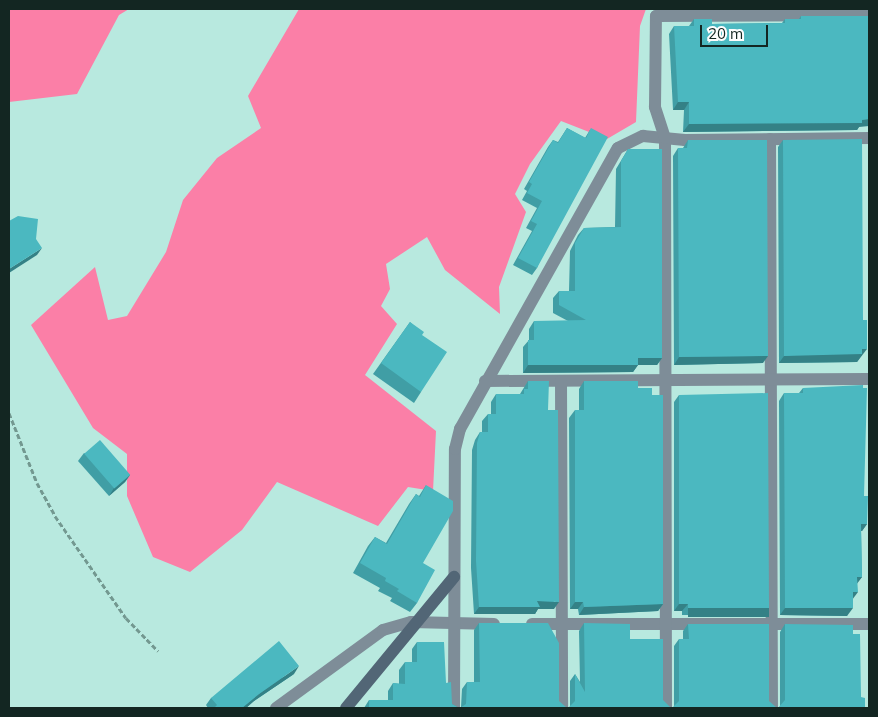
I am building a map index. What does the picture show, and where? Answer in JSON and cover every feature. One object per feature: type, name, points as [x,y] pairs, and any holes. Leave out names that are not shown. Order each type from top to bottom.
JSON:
[{"type":"street","points":[[666,708],[665,138],[655,107],[656,16],[869,15]]},
{"type":"street","points":[[454,708],[454,449],[460,429],[485,381],[618,148],[643,136],[770,139],[869,138]]},
{"type":"street","points":[[770,139],[772,708]]},
{"type":"street","points":[[485,381],[869,379]]},
{"type":"street","points":[[561,381],[562,708]]},
{"type":"street","points":[[346,708],[419,622],[454,577]]},
{"type":"street","points":[[276,708],[383,630],[419,622],[517,624],[869,624]]},
{"type":"path","points":[[9,413],[36,483],[55,516],[126,618],[158,651]]},
{"type":"shaded area","points":[[9,9],[129,9],[119,15],[77,94],[9,102]]},
{"type":"shaded area","points":[[299,9],[646,9],[640,26],[636,122],[607,139],[561,121],[530,164],[515,194],[526,212],[499,287],[500,314],[445,270],[427,237],[386,264],[390,289],[381,306],[397,324],[365,375],[436,431],[433,491],[408,487],[378,526],[277,482],[242,530],[190,572],[153,557],[127,496],[127,454],[93,428],[31,325],[95,267],[108,320],[127,316],[166,252],[183,200],[217,158],[261,128],[248,96]]},
{"type":"building","points":[[801,16],[869,16],[869,119],[862,120],[862,123],[689,124],[689,102],[678,102],[674,26],[694,26],[694,19],[712,19],[712,24],[785,23],[785,19],[801,19]]},
{"type":"building","points":[[567,128],[586,138],[591,128],[608,137],[537,268],[518,258],[537,224],[531,221],[542,201],[527,193],[532,184],[529,182],[553,140],[558,143]]},
{"type":"building","points":[[862,139],[863,320],[867,320],[867,349],[862,349],[862,354],[784,356],[783,140]]},
{"type":"building","points":[[688,140],[767,140],[768,356],[679,357],[678,148],[687,148]]},
{"type":"building","points":[[628,149],[662,149],[662,358],[638,358],[638,365],[528,365],[528,340],[534,340],[534,321],[586,320],[559,305],[559,291],[575,291],[575,243],[584,228],[621,227],[621,161]]},
{"type":"building","points":[[18,216],[38,219],[36,239],[42,248],[9,269],[9,221]]},
{"type":"building","points":[[410,322],[424,332],[422,335],[447,352],[421,392],[381,363]]},
{"type":"building","points":[[528,381],[549,381],[548,410],[558,410],[559,602],[537,601],[540,607],[479,607],[476,561],[477,443],[480,432],[488,432],[488,414],[496,414],[496,394],[524,394],[524,389],[528,389]]},
{"type":"building","points":[[584,381],[638,381],[638,388],[652,388],[652,395],[663,395],[663,604],[584,607],[583,602],[575,602],[575,410],[584,410]]},
{"type":"building","points":[[863,385],[863,388],[867,388],[864,496],[868,496],[867,524],[861,524],[862,577],[857,577],[858,592],[853,592],[853,608],[785,608],[784,393],[803,393],[803,388]]},
{"type":"building","points":[[768,393],[769,608],[688,608],[688,604],[679,604],[679,395]]},
{"type":"building","points":[[100,440],[130,475],[114,488],[84,454]]},
{"type":"building","points":[[426,485],[453,501],[453,511],[423,563],[435,570],[417,603],[397,591],[399,589],[385,581],[386,578],[360,563],[375,537],[387,544],[416,494],[420,497]]},
{"type":"building","points":[[479,623],[548,623],[559,643],[559,701],[567,708],[460,708],[466,704],[467,682],[480,682]]},
{"type":"building","points":[[584,623],[630,624],[630,639],[663,639],[663,700],[671,708],[568,708],[575,701],[575,674],[585,692]]},
{"type":"building","points":[[688,624],[769,624],[769,701],[777,708],[672,708],[679,701],[679,639],[689,639]]},
{"type":"building","points":[[785,624],[853,625],[853,634],[860,634],[861,697],[865,698],[865,708],[778,708],[785,700]]},
{"type":"building","points":[[279,641],[299,666],[242,708],[214,708],[217,705],[211,698]]},
{"type":"building","points":[[417,642],[444,642],[446,683],[451,682],[452,704],[459,708],[369,708],[369,700],[393,700],[393,683],[405,684],[405,662],[417,662]]}]
